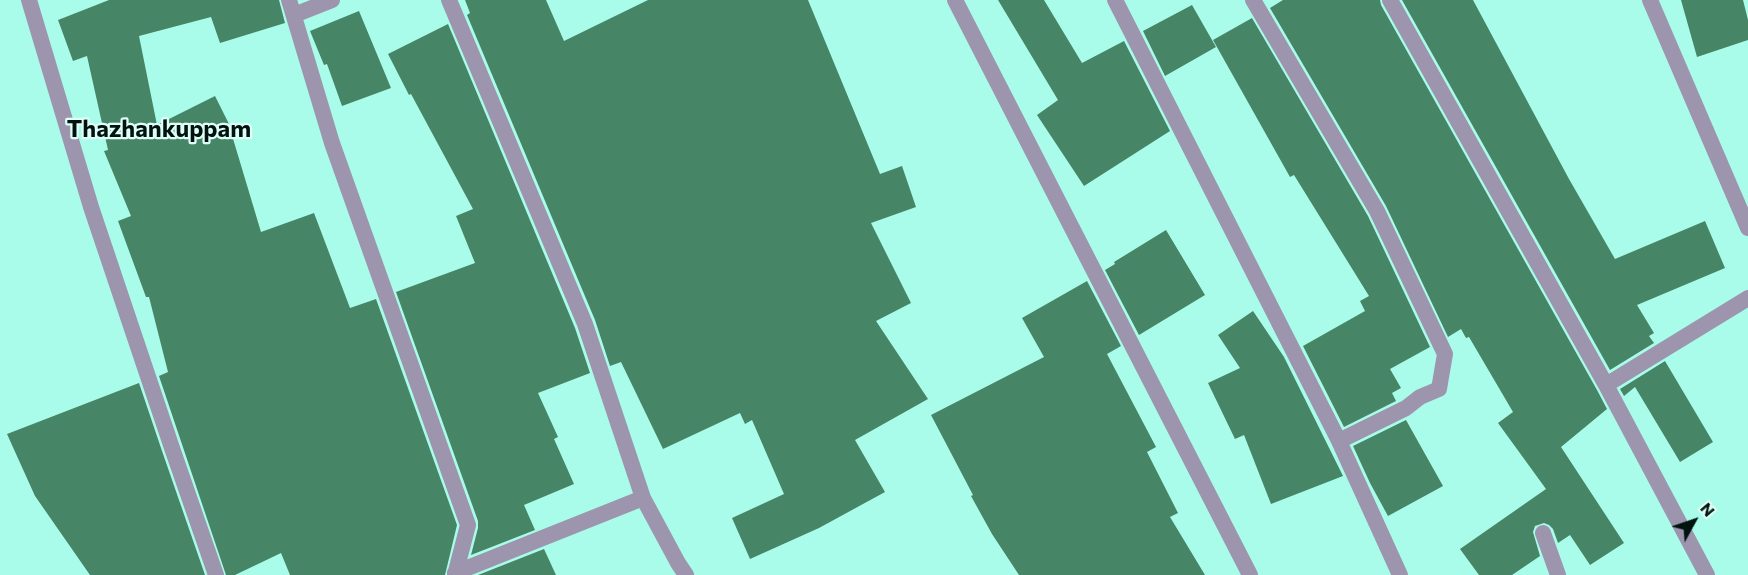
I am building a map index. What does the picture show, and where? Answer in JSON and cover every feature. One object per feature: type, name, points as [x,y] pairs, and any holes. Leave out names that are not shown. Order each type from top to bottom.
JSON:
[{"type":"street","points":[[29,0],[91,207],[216,575]]},
{"type":"street","points":[[332,0],[292,7],[332,143],[468,525],[455,574]]},
{"type":"street","points":[[449,0],[585,324],[643,498],[686,575]]},
{"type":"street","points":[[955,0],[1250,575]]},
{"type":"street","points":[[1115,0],[1340,441],[1400,575]]},
{"type":"street","points":[[1253,0],[1377,211],[1445,354],[1439,389],[1340,441]]},
{"type":"street","points":[[1390,0],[1606,385],[1707,575]]},
{"type":"street","points":[[1650,0],[1748,228]]},
{"type":"street","points":[[1606,385],[1748,298]]},
{"type":"street","points":[[455,574],[643,498]]},
{"type":"street","points":[[1543,533],[1558,575]]},
{"type":"building","points":[[109,0],[279,0],[285,23],[220,43],[211,17],[139,36],[157,125],[215,96],[228,122],[261,232],[314,213],[350,308],[376,299],[457,525],[445,575],[290,575],[281,553],[235,575],[226,575],[159,376],[168,372],[149,297],[146,297],[118,221],[131,216],[104,151],[108,150],[87,56],[73,61],[58,20]]},
{"type":"building","points":[[465,0],[546,0],[564,41],[648,0],[808,0],[880,174],[902,166],[916,207],[871,223],[911,303],[876,321],[928,399],[855,440],[885,492],[819,528],[750,559],[732,518],[784,494],[752,420],[745,424],[740,413],[663,449],[621,362],[610,366],[595,320],[467,15],[470,13]]},
{"type":"building","points":[[998,0],[1044,0],[1082,63],[1124,41],[1170,131],[1084,186],[1037,115],[1058,100]]},
{"type":"building","points":[[1283,0],[1380,0],[1597,390],[1607,409],[1561,447],[1624,543],[1590,565],[1570,535],[1558,543],[1553,529],[1544,523],[1535,526],[1533,532],[1540,556],[1512,575],[1479,575],[1460,549],[1546,489],[1498,423],[1513,412],[1469,337],[1466,338],[1461,329],[1448,337],[1386,206],[1270,8]]},
{"type":"building","points":[[1402,0],[1473,0],[1569,179],[1615,259],[1705,221],[1725,268],[1637,305],[1654,333],[1649,336],[1654,343],[1610,370]]},
{"type":"building","points":[[1681,0],[1743,0],[1748,20],[1748,40],[1697,57]]},
{"type":"building","points":[[1192,5],[1216,47],[1165,76],[1143,31]]},
{"type":"building","points":[[359,11],[391,88],[342,106],[327,64],[324,65],[310,31]]},
{"type":"building","points":[[1252,18],[1368,216],[1430,347],[1390,369],[1401,388],[1392,393],[1396,401],[1344,427],[1303,346],[1365,311],[1360,301],[1369,296],[1294,175],[1290,177],[1213,40]]},
{"type":"building","points":[[448,24],[575,328],[590,373],[538,393],[558,437],[554,439],[574,484],[524,505],[535,530],[471,555],[478,521],[396,292],[475,263],[456,216],[473,209],[388,54]]},
{"type":"building","points":[[1166,230],[1205,295],[1139,335],[1105,270]]},
{"type":"building","points":[[1087,281],[1121,346],[1107,354],[1156,447],[1147,452],[1178,513],[1170,517],[1205,575],[1019,575],[971,496],[973,495],[931,415],[1044,357],[1022,318]]},
{"type":"building","points":[[1253,311],[1284,357],[1343,476],[1271,504],[1244,435],[1235,439],[1208,383],[1240,368],[1218,335]]},
{"type":"building","points":[[1665,361],[1713,442],[1680,462],[1635,387],[1624,396],[1620,389]]},
{"type":"building","points":[[139,383],[205,575],[90,575],[35,496],[7,434]]},
{"type":"building","points":[[1406,420],[1443,486],[1388,516],[1353,446]]},
{"type":"building","points":[[544,549],[556,575],[478,575]]},
{"type":"district","name":"Thazhankuppam","points":[[159,129]]}]
